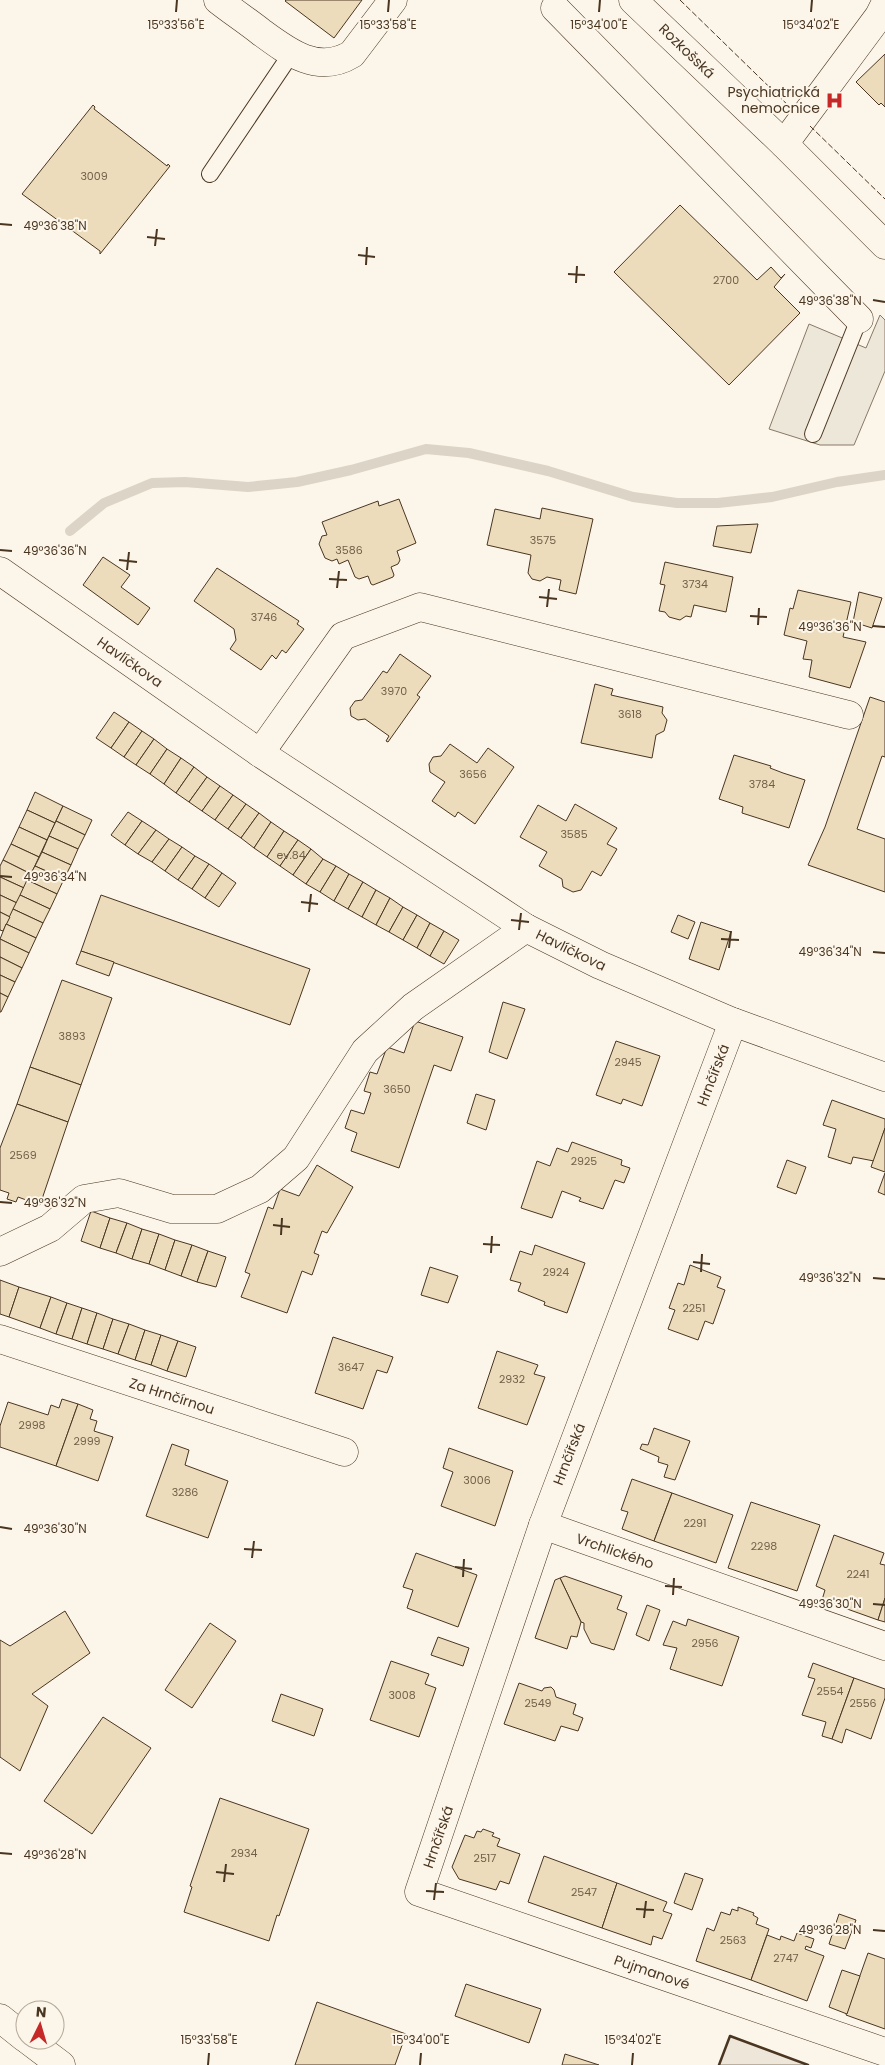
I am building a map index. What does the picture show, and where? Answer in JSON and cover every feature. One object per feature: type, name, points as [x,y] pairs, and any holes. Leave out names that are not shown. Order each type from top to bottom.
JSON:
[{"type":"street","points":[[218,0],[291,54],[311,61],[328,62],[344,59],[352,54],[393,0]]},
{"type":"street","name":"Rozkošská","points":[[633,0],[784,144],[885,245]]},
{"type":"street","points":[[553,3],[859,319]]},
{"type":"street","points":[[784,144],[879,16],[885,4]]},
{"type":"street","name":"Havlíčkova","points":[[0,571],[260,753],[526,928],[600,965],[733,1022],[885,1077]]},
{"type":"street","points":[[260,753],[343,636],[420,607],[849,715]]},
{"type":"street","points":[[0,1252],[50,1228],[84,1199],[119,1193],[172,1210],[217,1209],[260,1189],[296,1158],[365,1050],[413,1007],[526,928]]},
{"type":"street","name":"Hrnčířská","points":[[420,1892],[543,1525],[733,1022]]},
{"type":"street","name":"Za Hrnčírnou","points":[[0,1339],[344,1452]]},
{"type":"street","name":"Vrchlického","points":[[543,1525],[885,1646]]},
{"type":"street","name":"Pujmanové","points":[[420,1892],[885,2052]]},
{"type":"street","points":[[0,2018],[15,2030]]},
{"type":"street","points":[[41,2050],[60,2065]]},
{"type":"lane","points":[[210,174],[291,54]]},
{"type":"lane","points":[[813,434],[859,319]]},
{"type":"shaded area","points":[[880,315],[885,320],[885,371],[854,445],[820,445],[769,429],[809,324],[866,348]]},
{"type":"shaded area","points":[[730,2036],[808,2065],[719,2065]]},
{"type":"building","points":[[286,0],[362,0],[334,38]]},
{"type":"building","points":[[885,54],[885,107],[881,103],[879,105],[856,82]]},
{"type":"building","points":[[93,105],[94,109],[167,166],[168,164],[170,166],[100,254],[100,251],[22,194]]},
{"type":"building","points":[[680,205],[757,280],[771,267],[781,278],[785,274],[774,287],[800,313],[729,385],[614,272]]},
{"type":"building","points":[[399,499],[416,543],[397,551],[400,560],[398,564],[391,567],[393,577],[373,585],[368,576],[359,579],[355,577],[348,560],[339,564],[337,559],[332,561],[325,558],[319,544],[322,536],[327,535],[322,522],[378,501],[379,506]]},
{"type":"building","points":[[542,508],[593,519],[576,594],[559,590],[561,580],[547,577],[540,581],[532,579],[528,573],[531,555],[487,545],[495,509],[540,519]]},
{"type":"building","points":[[758,524],[751,553],[713,546],[717,526]]},
{"type":"building","points":[[103,557],[130,575],[121,587],[150,608],[138,625],[83,585]]},
{"type":"building","points":[[665,562],[733,577],[726,612],[694,605],[691,617],[686,616],[680,620],[669,617],[665,612],[659,611],[665,585],[660,584]]},
{"type":"building","points":[[217,568],[299,621],[297,624],[304,629],[286,653],[282,650],[276,659],[272,655],[261,670],[230,649],[236,640],[234,629],[194,601]]},
{"type":"building","points":[[798,590],[851,602],[843,637],[866,642],[850,688],[809,677],[812,660],[803,659],[807,641],[784,635],[790,608],[793,609]]},
{"type":"building","points":[[859,592],[882,598],[872,628],[853,622]]},
{"type":"building","points":[[400,654],[431,676],[417,695],[420,697],[388,742],[386,741],[389,736],[365,719],[358,720],[351,716],[350,708],[355,701],[362,700],[383,671],[387,673]]},
{"type":"building","points":[[595,684],[613,689],[611,695],[663,707],[662,713],[667,720],[664,731],[656,735],[652,758],[581,743]]},
{"type":"building","points":[[870,697],[885,702],[885,757],[882,756],[857,829],[885,839],[885,892],[808,865],[825,827]]},
{"type":"building","points":[[114,712],[129,722],[111,748],[96,738]]},
{"type":"building","points":[[129,722],[142,731],[124,757],[111,748]]},
{"type":"building","points":[[142,731],[154,739],[136,765],[124,757]]},
{"type":"building","points":[[154,739],[167,749],[150,774],[136,765]]},
{"type":"building","points":[[450,744],[477,763],[488,748],[514,767],[475,824],[458,812],[455,817],[432,801],[445,782],[430,772],[429,764],[433,757],[441,756]]},
{"type":"building","points":[[167,749],[181,758],[164,784],[150,774]]},
{"type":"building","points":[[734,755],[771,766],[770,768],[805,780],[789,828],[742,813],[743,807],[719,799]]},
{"type":"building","points":[[181,758],[194,767],[176,793],[164,784]]},
{"type":"building","points":[[194,767],[207,777],[189,802],[176,793]]},
{"type":"building","points":[[207,777],[220,786],[202,811],[189,802]]},
{"type":"building","points":[[220,786],[233,795],[215,820],[202,811]]},
{"type":"building","points":[[35,792],[63,806],[55,823],[27,810]]},
{"type":"building","points":[[233,795],[246,804],[228,829],[215,820]]},
{"type":"building","points":[[246,804],[259,813],[241,838],[228,829]]},
{"type":"building","points":[[575,804],[617,828],[607,844],[617,849],[601,876],[592,871],[581,890],[573,892],[563,887],[562,879],[539,866],[547,852],[520,837],[538,805],[566,821]]},
{"type":"building","points":[[63,806],[92,820],[85,835],[56,821]]},
{"type":"building","points":[[27,810],[55,823],[47,840],[19,827]]},
{"type":"building","points":[[128,812],[142,821],[125,845],[111,835]]},
{"type":"building","points":[[259,813],[271,822],[254,848],[241,838]]},
{"type":"building","points":[[56,821],[85,835],[78,849],[49,836]]},
{"type":"building","points":[[142,821],[156,830],[138,854],[125,845]]},
{"type":"building","points":[[271,822],[284,831],[267,857],[254,848]]},
{"type":"building","points":[[19,827],[47,840],[39,857],[11,844]]},
{"type":"building","points":[[156,830],[169,839],[152,862],[138,854]]},
{"type":"building","points":[[284,831],[298,840],[280,866],[267,857]]},
{"type":"building","points":[[49,836],[78,849],[71,865],[42,852]]},
{"type":"building","points":[[169,839],[182,847],[165,871],[152,862]]},
{"type":"building","points":[[298,840],[311,849],[293,875],[280,866]]},
{"type":"building","points":[[11,844],[39,857],[31,874],[3,860]]},
{"type":"building","points":[[182,847],[195,856],[178,880],[165,871]]},
{"type":"building","points":[[311,849],[323,859],[306,884],[293,875]]},
{"type":"building","points":[[42,852],[71,865],[64,879],[35,866]]},
{"type":"building","points":[[195,856],[209,864],[192,889],[178,880]]},
{"type":"building","points":[[323,859],[336,866],[320,892],[306,884]]},
{"type":"building","points":[[3,860],[31,874],[24,888],[0,877],[0,866]]},
{"type":"building","points":[[209,864],[222,873],[205,898],[192,889]]},
{"type":"building","points":[[35,866],[64,879],[57,894],[27,880]]},
{"type":"building","points":[[336,866],[349,874],[334,901],[320,892]]},
{"type":"building","points":[[222,873],[236,883],[219,907],[205,898]]},
{"type":"building","points":[[349,874],[363,882],[348,909],[334,901]]},
{"type":"building","points":[[0,877],[24,888],[17,903],[0,895]]},
{"type":"building","points":[[27,880],[57,894],[50,909],[20,895]]},
{"type":"building","points":[[363,882],[376,890],[362,917],[348,909]]},
{"type":"building","points":[[376,890],[390,898],[376,925],[362,917]]},
{"type":"building","points":[[0,895],[17,903],[10,917],[0,912]]},
{"type":"building","points":[[20,895],[50,909],[43,923],[13,909]]},
{"type":"building","points":[[101,895],[310,969],[290,1025],[81,951]]},
{"type":"building","points":[[390,898],[403,907],[389,932],[376,925]]},
{"type":"building","points":[[403,907],[417,915],[403,940],[389,932]]},
{"type":"building","points":[[13,909],[43,923],[36,938],[6,924]]},
{"type":"building","points":[[0,912],[10,917],[3,931],[0,930]]},
{"type":"building","points":[[417,915],[430,923],[417,948],[403,940]]},
{"type":"building","points":[[678,915],[695,922],[688,939],[671,932]]},
{"type":"building","points":[[701,922],[731,932],[719,970],[689,959]]},
{"type":"building","points":[[430,923],[444,931],[430,956],[417,948]]},
{"type":"building","points":[[6,924],[36,938],[29,953],[0,939]]},
{"type":"building","points":[[444,931],[459,940],[444,964],[430,956]]},
{"type":"building","points":[[0,939],[29,953],[22,968],[0,957]]},
{"type":"building","points":[[81,951],[114,962],[109,976],[76,964]]},
{"type":"building","points":[[0,957],[22,968],[15,982],[0,975]]},
{"type":"building","points":[[0,975],[15,982],[8,997],[0,993]]},
{"type":"building","points":[[62,980],[112,998],[81,1085],[30,1067]]},
{"type":"building","points":[[0,993],[8,997],[1,1012],[0,1012]]},
{"type":"building","points":[[503,1002],[525,1009],[507,1059],[489,1052]]},
{"type":"building","points":[[415,1021],[463,1037],[451,1071],[434,1065],[399,1168],[351,1151],[357,1133],[345,1128],[351,1110],[364,1114],[371,1093],[364,1091],[370,1072],[377,1074],[387,1047],[404,1053]]},
{"type":"building","points":[[616,1041],[660,1056],[642,1106],[623,1099],[621,1104],[596,1095]]},
{"type":"building","points":[[30,1067],[81,1085],[68,1122],[17,1104]]},
{"type":"building","points":[[476,1094],[495,1100],[486,1130],[467,1123]]},
{"type":"building","points":[[832,1100],[885,1119],[885,1128],[874,1161],[853,1157],[851,1164],[828,1157],[836,1129],[823,1125]]},
{"type":"building","points":[[17,1104],[68,1122],[40,1205],[18,1197],[16,1202],[7,1199],[9,1193],[0,1190],[0,1148]]},
{"type":"building","points":[[885,1128],[885,1172],[871,1167]]},
{"type":"building","points":[[572,1142],[622,1160],[621,1165],[630,1168],[624,1183],[615,1180],[603,1209],[579,1201],[581,1198],[562,1191],[552,1218],[521,1208],[537,1161],[550,1166],[557,1148],[568,1152]]},
{"type":"building","points":[[787,1160],[806,1167],[796,1194],[777,1187]]},
{"type":"building","points":[[317,1165],[353,1187],[327,1233],[322,1231],[314,1253],[319,1255],[312,1275],[302,1271],[287,1313],[241,1297],[250,1274],[245,1272],[268,1207],[273,1209],[280,1189],[299,1196]]},
{"type":"building","points":[[885,1173],[885,1195],[878,1192]]},
{"type":"building","points":[[91,1211],[110,1218],[100,1248],[81,1241]]},
{"type":"building","points":[[110,1218],[127,1223],[116,1253],[100,1248]]},
{"type":"building","points":[[127,1223],[142,1229],[132,1259],[116,1253]]},
{"type":"building","points":[[142,1229],[159,1234],[149,1264],[132,1259]]},
{"type":"building","points":[[159,1234],[175,1240],[165,1270],[149,1264]]},
{"type":"building","points":[[175,1240],[192,1245],[181,1276],[165,1270]]},
{"type":"building","points":[[192,1245],[208,1251],[197,1282],[181,1276]]},
{"type":"building","points":[[535,1245],[585,1263],[567,1313],[544,1305],[545,1302],[518,1291],[521,1283],[510,1280],[520,1251],[532,1255]]},
{"type":"building","points":[[208,1251],[226,1257],[216,1287],[197,1282]]},
{"type":"building","points":[[690,1265],[721,1277],[717,1287],[725,1290],[713,1324],[705,1321],[698,1340],[668,1329],[675,1310],[669,1308],[678,1283],[684,1285]]},
{"type":"building","points":[[430,1267],[458,1276],[448,1303],[421,1295]]},
{"type":"building","points":[[0,1280],[19,1287],[9,1317],[0,1314]]},
{"type":"building","points":[[19,1287],[51,1297],[40,1328],[9,1317]]},
{"type":"building","points":[[51,1297],[67,1303],[56,1334],[40,1328]]},
{"type":"building","points":[[67,1303],[82,1308],[72,1339],[56,1334]]},
{"type":"building","points":[[82,1308],[97,1313],[87,1344],[72,1339]]},
{"type":"building","points":[[97,1313],[113,1319],[103,1349],[87,1344]]},
{"type":"building","points":[[113,1319],[129,1324],[118,1354],[103,1349]]},
{"type":"building","points":[[129,1324],[145,1330],[135,1360],[118,1354]]},
{"type":"building","points":[[145,1330],[161,1335],[151,1365],[135,1360]]},
{"type":"building","points":[[161,1335],[178,1341],[167,1371],[151,1365]]},
{"type":"building","points":[[333,1337],[393,1357],[387,1373],[377,1370],[363,1409],[315,1393]]},
{"type":"building","points":[[178,1341],[196,1347],[186,1377],[167,1371]]},
{"type":"building","points":[[497,1351],[538,1365],[534,1374],[545,1377],[527,1425],[478,1408]]},
{"type":"building","points":[[62,1399],[78,1404],[56,1466],[0,1447],[0,1426],[8,1402],[48,1415],[51,1405],[59,1408]]},
{"type":"building","points":[[78,1404],[93,1410],[90,1419],[97,1421],[94,1431],[113,1437],[98,1481],[56,1466]]},
{"type":"building","points":[[654,1428],[690,1441],[675,1480],[664,1477],[668,1465],[658,1462],[659,1457],[640,1449],[642,1444],[648,1445]]},
{"type":"building","points":[[172,1444],[189,1450],[185,1465],[228,1481],[208,1538],[146,1516]]},
{"type":"building","points":[[449,1448],[513,1471],[495,1526],[441,1506],[453,1472],[443,1468]]},
{"type":"building","points":[[632,1479],[672,1493],[654,1541],[622,1529],[628,1512],[621,1510]]},
{"type":"building","points":[[672,1493],[733,1515],[716,1563],[654,1541]]},
{"type":"building","points":[[751,1502],[820,1525],[797,1591],[728,1568]]},
{"type":"building","points":[[834,1535],[884,1553],[880,1564],[885,1565],[885,1598],[878,1620],[822,1600],[825,1590],[816,1586]]},
{"type":"building","points":[[416,1553],[477,1575],[458,1627],[407,1608],[413,1590],[403,1587]]},
{"type":"building","points":[[565,1576],[622,1596],[617,1609],[627,1613],[614,1650],[591,1643],[584,1629],[584,1623],[581,1622],[560,1578]]},
{"type":"building","points":[[560,1578],[581,1622],[577,1637],[571,1636],[567,1649],[535,1638],[555,1580]]},
{"type":"building","points":[[885,1598],[885,1622],[878,1620]]},
{"type":"building","points":[[647,1605],[660,1610],[649,1641],[636,1635]]},
{"type":"building","points":[[65,1611],[90,1653],[32,1694],[48,1706],[20,1771],[0,1757],[0,1640],[10,1646]]},
{"type":"building","points":[[688,1619],[739,1637],[722,1686],[670,1669],[677,1648],[663,1645],[673,1621],[686,1626]]},
{"type":"building","points":[[210,1623],[236,1641],[192,1708],[165,1690]]},
{"type":"building","points":[[438,1637],[469,1648],[463,1666],[431,1655]]},
{"type":"building","points":[[391,1661],[429,1674],[425,1684],[436,1688],[419,1737],[370,1720]]},
{"type":"building","points":[[813,1663],[854,1678],[832,1739],[822,1736],[826,1722],[802,1715],[815,1679],[808,1677]]},
{"type":"building","points":[[854,1678],[885,1689],[885,1698],[871,1739],[846,1729],[842,1743],[832,1739]]},
{"type":"building","points":[[519,1683],[542,1691],[544,1688],[551,1687],[556,1697],[576,1704],[573,1714],[583,1718],[578,1731],[561,1726],[555,1741],[504,1724]]},
{"type":"building","points":[[281,1694],[323,1709],[314,1736],[272,1721]]},
{"type":"building","points":[[103,1717],[151,1748],[92,1834],[44,1801]]},
{"type":"building","points":[[220,1798],[309,1829],[269,1941],[184,1912],[192,1887],[190,1886]]},
{"type":"building","points":[[483,1829],[494,1833],[492,1836],[500,1839],[497,1846],[520,1854],[509,1884],[500,1881],[496,1890],[459,1879],[452,1867],[465,1835],[474,1838],[477,1831],[481,1832]]},
{"type":"building","points":[[544,1856],[617,1883],[602,1928],[528,1902]]},
{"type":"building","points":[[685,1873],[703,1879],[692,1910],[674,1903]]},
{"type":"building","points":[[617,1883],[667,1902],[663,1911],[672,1914],[662,1939],[653,1936],[651,1945],[602,1928]]},
{"type":"building","points":[[738,1907],[754,1913],[753,1915],[758,1918],[756,1924],[769,1929],[751,1980],[696,1961],[707,1928],[714,1931],[721,1912],[730,1915],[732,1909],[738,1911]]},
{"type":"building","points":[[839,1914],[856,1920],[845,1949],[829,1944]]},
{"type":"building","points":[[797,1933],[814,1939],[811,1948],[806,1946],[805,1949],[824,1956],[807,2001],[751,1980],[767,1935],[780,1940],[781,1936],[794,1941]]},
{"type":"building","points":[[868,1953],[885,1959],[885,2029],[846,2015]]},
{"type":"building","points":[[842,1970],[860,1976],[847,2014],[829,2007]]},
{"type":"building","points":[[466,1984],[541,2009],[529,2043],[455,2016]]},
{"type":"building","points":[[317,2002],[406,2034],[395,2065],[295,2065]]},
{"type":"building","points":[[565,2054],[599,2065],[562,2065]]},
{"type":"waterway","points":[[70,531],[104,503],[152,483],[185,482],[248,487],[297,482],[351,470],[426,449],[469,453],[548,471],[633,497],[677,503],[718,503],[772,497],[837,482],[885,475]]},
{"type":"fence","points":[[680,0],[795,112]]},
{"type":"fence","points":[[810,126],[885,199]]},
{"type":"wall","points":[[719,2065],[730,2036],[808,2065]]},
{"type":"place","name":"Psychiatrická nemocnice","points":[[834,100]]}]
